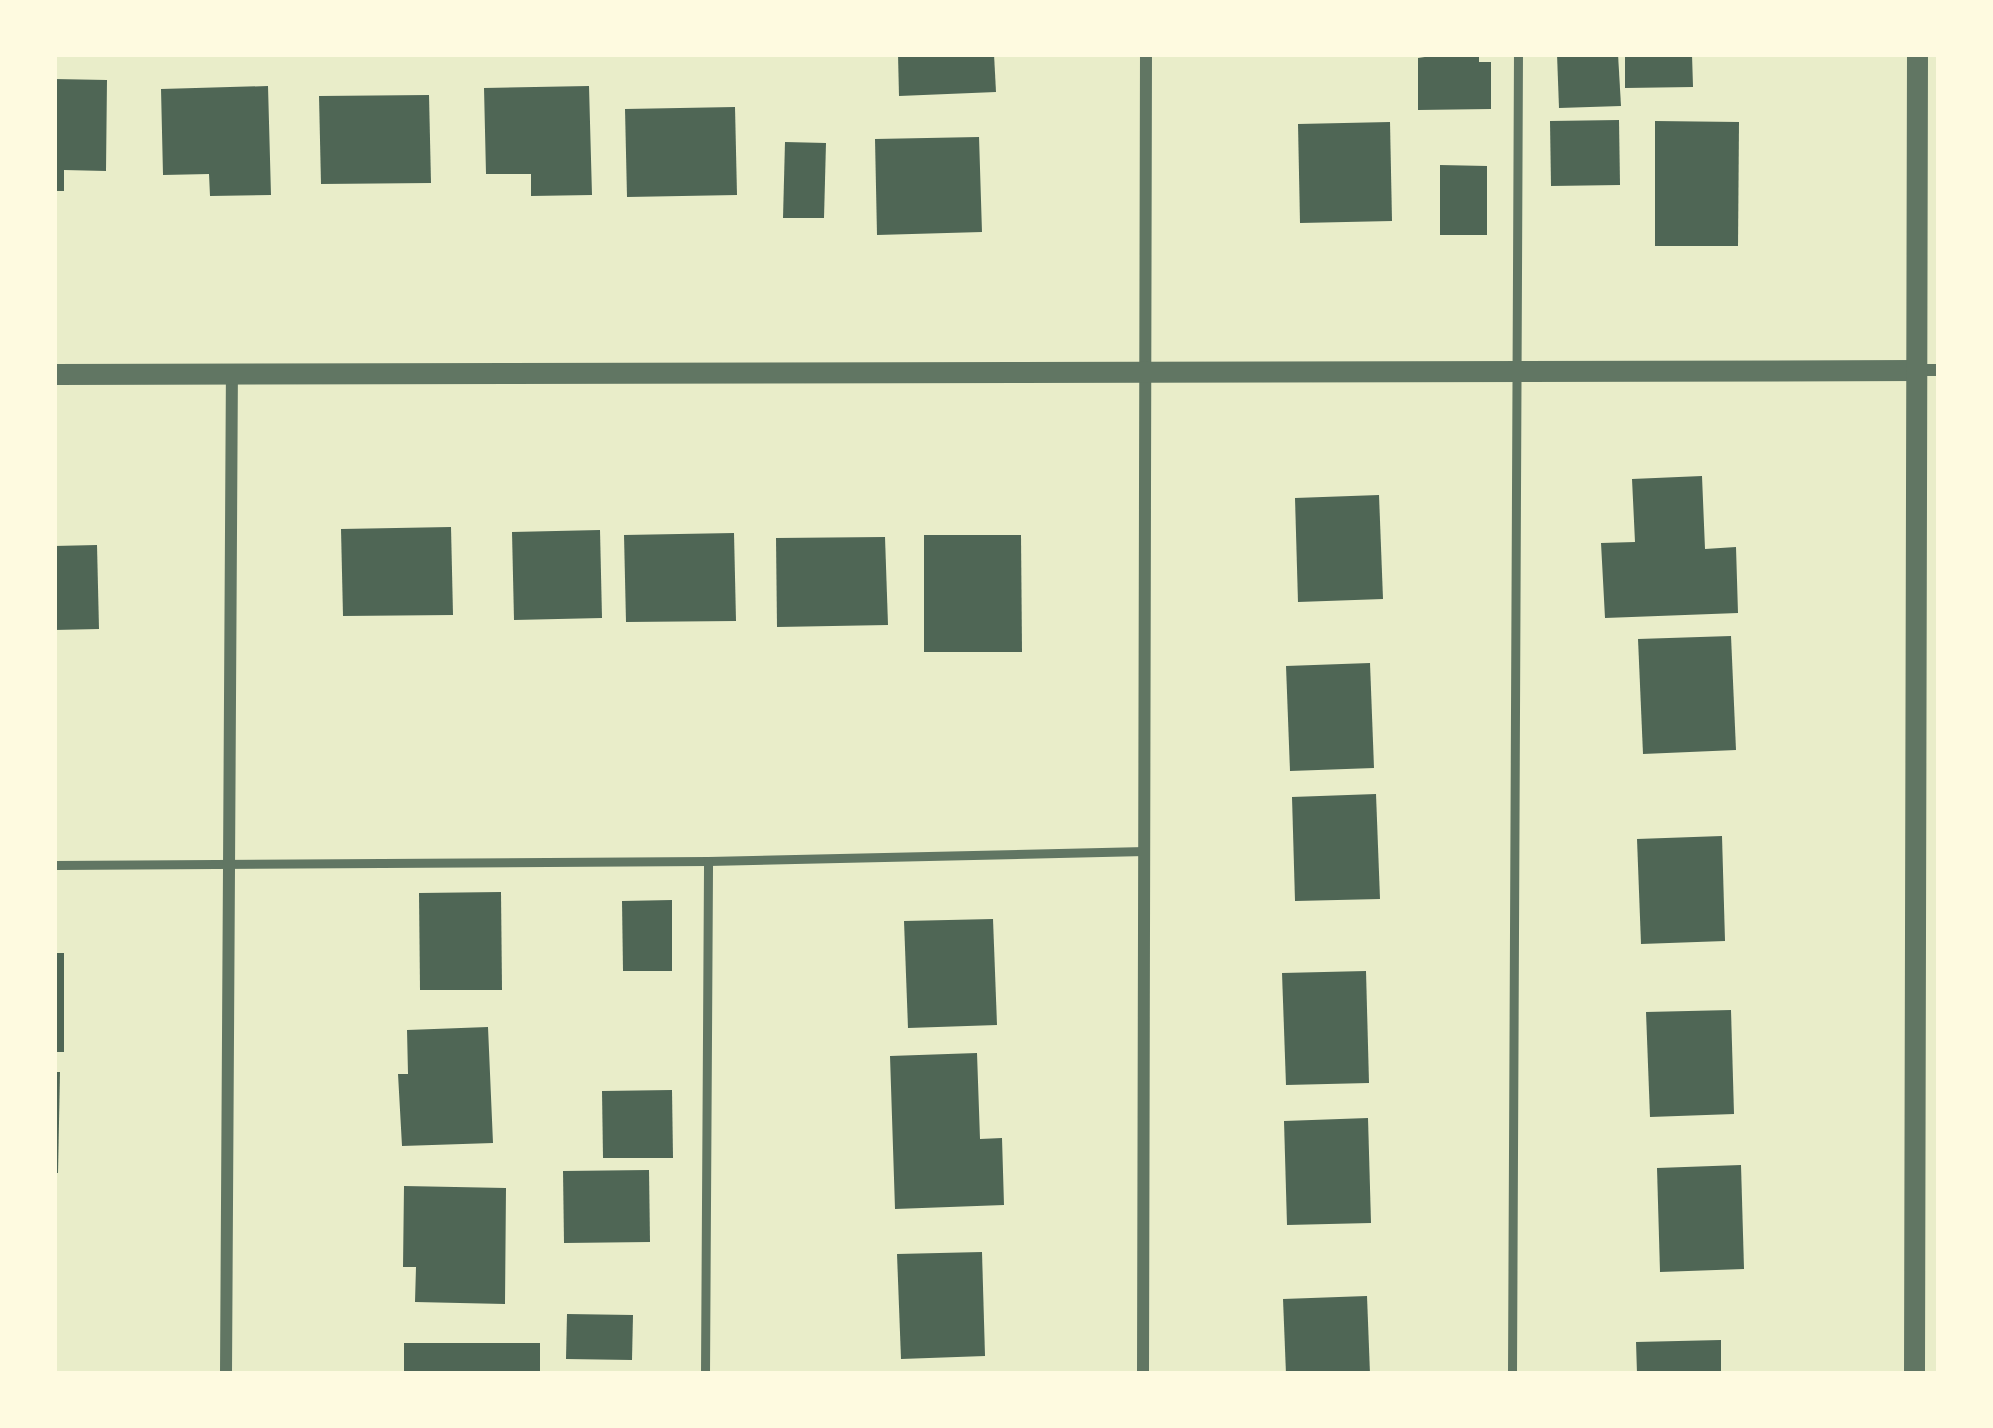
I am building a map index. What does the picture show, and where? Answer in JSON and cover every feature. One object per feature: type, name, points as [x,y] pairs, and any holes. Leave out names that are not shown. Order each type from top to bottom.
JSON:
[{"type":"street","points":[[1143,1374],[1147,54]]},
{"type":"street","points":[[1914,1374],[1928,370],[1917,54]]},
{"type":"street","points":[[54,374],[1928,370]]},
{"type":"street","points":[[226,1374],[232,375]]},
{"type":"lane","points":[[1512,1374],[1518,54]]},
{"type":"lane","points":[[54,865],[708,861],[1145,851]]},
{"type":"lane","points":[[706,1374],[708,861]]},
{"type":"building","points":[[898,54],[994,54],[996,92],[899,96]]},
{"type":"building","points":[[1479,54],[1479,62],[1491,62],[1491,109],[1418,110],[1418,58]]},
{"type":"building","points":[[1557,54],[1618,54],[1621,106],[1559,108]]},
{"type":"building","points":[[1625,54],[1692,54],[1693,87],[1625,88]]},
{"type":"building","points":[[54,79],[107,80],[106,171],[64,170],[64,191],[54,191]]},
{"type":"building","points":[[268,86],[271,195],[210,196],[209,174],[163,175],[161,89]]},
{"type":"building","points":[[589,86],[592,195],[531,196],[531,174],[486,174],[484,88]]},
{"type":"building","points":[[429,95],[431,183],[321,184],[319,96]]},
{"type":"building","points":[[735,107],[737,195],[627,197],[625,109]]},
{"type":"building","points":[[1619,120],[1620,185],[1551,186],[1550,121]]},
{"type":"building","points":[[1655,121],[1739,122],[1738,246],[1655,246]]},
{"type":"building","points":[[1390,122],[1392,221],[1300,223],[1298,124]]},
{"type":"building","points":[[979,137],[982,232],[877,235],[875,139]]},
{"type":"building","points":[[785,142],[826,143],[824,218],[783,218]]},
{"type":"building","points":[[1440,165],[1487,166],[1487,235],[1440,235]]},
{"type":"building","points":[[1702,476],[1705,549],[1736,547],[1738,613],[1605,618],[1601,543],[1635,542],[1632,479]]},
{"type":"building","points":[[1379,495],[1383,599],[1298,602],[1295,498]]},
{"type":"building","points":[[451,527],[453,615],[343,616],[341,529]]},
{"type":"building","points":[[600,530],[602,618],[514,620],[512,532]]},
{"type":"building","points":[[734,533],[736,621],[626,622],[624,535]]},
{"type":"building","points":[[924,535],[1021,535],[1022,652],[924,652]]},
{"type":"building","points":[[885,537],[888,625],[777,627],[776,538]]},
{"type":"building","points":[[97,545],[99,629],[54,630],[54,546]]},
{"type":"building","points":[[1731,636],[1736,750],[1643,754],[1638,639]]},
{"type":"building","points":[[1370,663],[1374,768],[1290,771],[1286,666]]},
{"type":"building","points":[[1376,794],[1380,899],[1295,901],[1292,797]]},
{"type":"building","points":[[1722,836],[1725,941],[1641,944],[1637,839]]},
{"type":"building","points":[[501,892],[502,990],[420,990],[419,893]]},
{"type":"building","points":[[672,900],[672,971],[623,971],[622,901]]},
{"type":"building","points":[[993,919],[997,1025],[908,1028],[904,921]]},
{"type":"building","points":[[54,953],[64,953],[64,1052],[54,1052]]},
{"type":"building","points":[[1366,971],[1369,1083],[1286,1085],[1282,973]]},
{"type":"building","points":[[1731,1010],[1734,1114],[1650,1117],[1646,1012]]},
{"type":"building","points":[[488,1027],[493,1143],[402,1146],[398,1074],[408,1074],[407,1030]]},
{"type":"building","points":[[977,1053],[980,1139],[1002,1138],[1004,1205],[895,1209],[890,1056]]},
{"type":"building","points":[[54,1072],[60,1072],[58,1173],[54,1173]]},
{"type":"building","points":[[672,1090],[673,1158],[603,1158],[602,1091]]},
{"type":"building","points":[[1368,1118],[1371,1223],[1287,1225],[1284,1121]]},
{"type":"building","points":[[1741,1165],[1744,1269],[1660,1272],[1657,1168]]},
{"type":"building","points":[[649,1170],[650,1242],[564,1243],[563,1171]]},
{"type":"building","points":[[404,1186],[506,1188],[505,1304],[415,1302],[416,1267],[403,1267]]},
{"type":"building","points":[[982,1252],[985,1356],[901,1359],[897,1254]]},
{"type":"building","points":[[1367,1296],[1370,1374],[1286,1374],[1283,1299]]},
{"type":"building","points":[[567,1314],[633,1315],[632,1360],[566,1359]]},
{"type":"building","points":[[1721,1340],[1721,1374],[1637,1374],[1636,1342]]},
{"type":"building","points":[[404,1343],[540,1343],[540,1374],[404,1374]]}]
